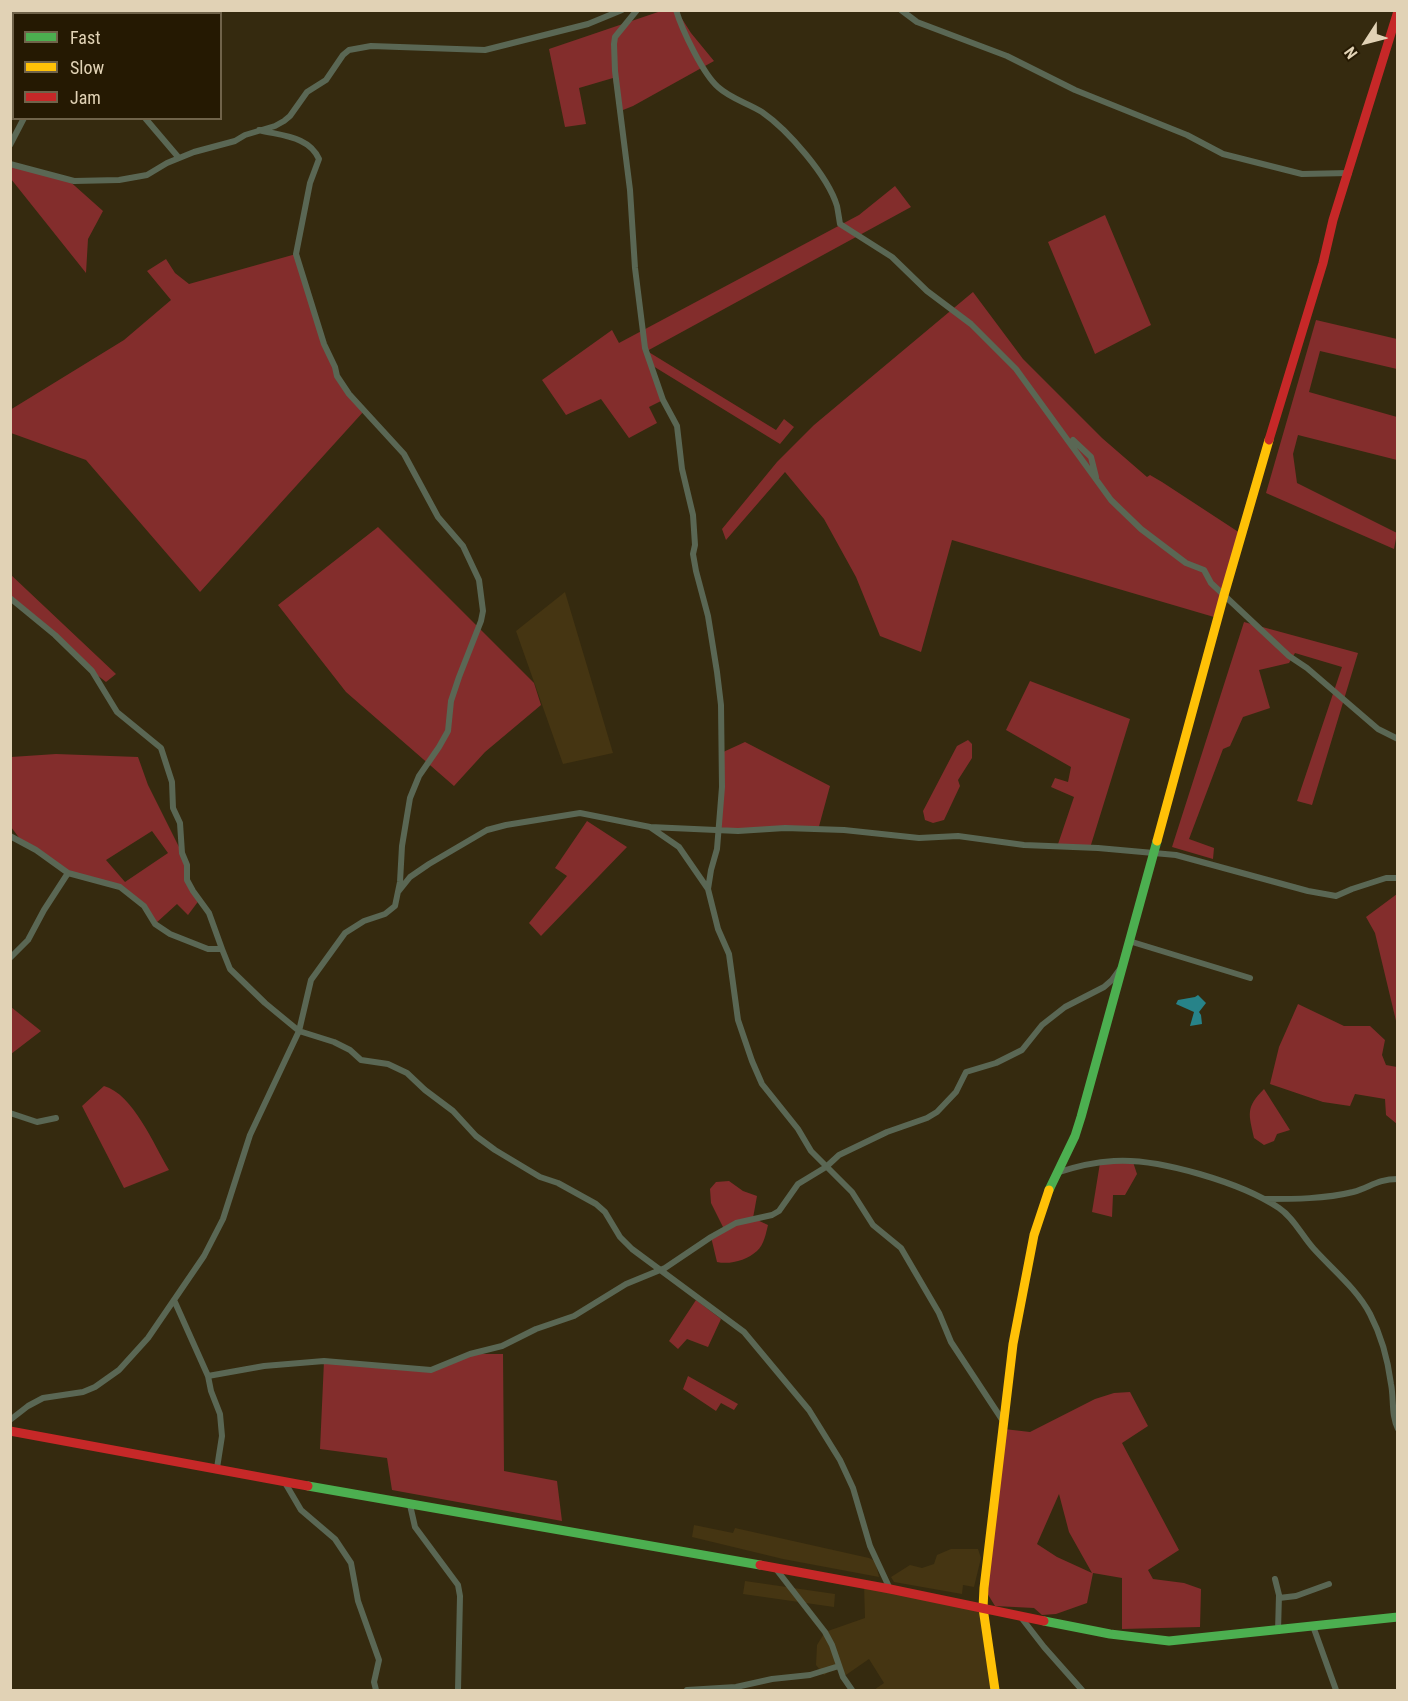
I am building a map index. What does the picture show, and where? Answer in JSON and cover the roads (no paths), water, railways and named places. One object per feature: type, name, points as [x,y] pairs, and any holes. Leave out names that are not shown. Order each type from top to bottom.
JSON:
[{"type":"street","points":[[10,164],[74,181],[119,180],[147,175],[179,158],[275,126],[290,116],[307,92],[326,80],[349,50],[380,46],[485,50],[588,24],[622,10]]},
{"type":"street","points":[[637,10],[615,37],[614,44],[615,71],[630,190],[635,268],[645,348],[663,400],[677,426],[682,469],[693,515],[693,554],[708,616],[721,705],[722,787],[717,849],[708,889]]},
{"type":"street","points":[[676,10],[681,26],[713,82],[735,99],[760,111],[783,128],[821,174],[837,204],[840,224],[892,257],[927,291],[971,324],[1016,369],[1112,500],[1141,529],[1185,564],[1204,570],[1211,583],[1289,656],[1307,668],[1378,729],[1398,739]]},
{"type":"street","points":[[901,10],[917,22],[1007,56],[1075,90],[1187,135],[1223,154],[1302,174],[1349,173]]},
{"type":"street","points":[[995,1690],[983,1608],[1013,1344],[1034,1235],[1056,1173],[1081,1117],[1224,594],[1323,263],[1333,220],[1398,11]]},
{"type":"street","points":[[10,145],[23,120]]},
{"type":"street","points":[[148,120],[179,158]]},
{"type":"street","points":[[10,1420],[43,1398],[83,1392],[107,1379],[133,1356],[204,1256],[223,1219],[250,1135],[299,1032],[311,980],[345,933],[364,921],[385,914],[395,906],[410,798],[419,776],[448,731],[452,701],[459,677],[483,611],[476,572],[464,546],[438,517],[404,454],[349,394],[337,376],[324,344],[296,254],[310,183],[319,159],[314,148],[295,138],[259,130]]},
{"type":"street","points":[[10,598],[63,642],[92,671],[117,712],[161,748],[172,782],[173,808],[180,824],[182,853],[187,865],[187,880],[209,913],[231,969],[265,1003],[299,1032],[327,1039],[350,1050],[360,1060],[388,1064],[404,1071],[430,1095],[453,1111],[476,1136],[495,1150],[540,1177],[558,1183],[596,1204],[605,1212],[620,1237],[632,1249],[744,1332],[809,1410],[840,1460],[853,1488],[870,1545],[890,1589]]},
{"type":"street","points":[[398,892],[410,877],[471,838],[506,825],[580,813],[650,827],[718,830],[785,828],[844,830],[918,838],[958,836],[1024,845],[1176,855],[1336,897],[1386,878],[1398,878]]},
{"type":"street","points":[[650,827],[679,847],[708,889],[718,929],[729,954],[738,1020],[762,1084],[798,1129],[811,1151],[852,1192],[873,1225],[901,1248],[939,1313],[951,1342],[1003,1421]]},
{"type":"street","points":[[10,836],[36,850],[68,873],[120,887],[144,906],[155,924],[170,934],[208,949],[222,949]]},
{"type":"street","points":[[10,958],[28,940],[68,873]]},
{"type":"street","points":[[1129,941],[1250,978]]},
{"type":"street","points":[[208,1376],[264,1366],[324,1361],[431,1370],[470,1354],[502,1346],[536,1329],[574,1317],[626,1284],[660,1270],[736,1223],[765,1217],[779,1211],[798,1184],[853,1147],[937,1112],[956,1092],[966,1072],[996,1063],[1022,1050],[1042,1025],[1065,1007],[1104,987],[1112,980],[1123,963]]},
{"type":"street","points":[[10,1113],[37,1122],[56,1118]]},
{"type":"street","points":[[1056,1173],[1073,1167],[1115,1160],[1179,1168],[1235,1186],[1280,1209],[1295,1224],[1312,1248],[1344,1279],[1370,1314],[1382,1344],[1398,1429]]},
{"type":"street","points":[[1264,1200],[1308,1198],[1354,1191],[1381,1180],[1398,1179]]},
{"type":"street","points":[[174,1300],[208,1376],[222,1426],[217,1468]]},
{"type":"street","points":[[10,1431],[410,1505],[890,1589],[1110,1634],[1169,1641],[1229,1637],[1398,1617]]},
{"type":"street","points":[[284,1480],[301,1510],[335,1539],[351,1563],[358,1601],[379,1660],[374,1682],[376,1690]]},
{"type":"street","points":[[410,1505],[415,1527],[458,1585],[460,1596],[458,1690]]},
{"type":"street","points":[[777,1569],[825,1632],[843,1677],[852,1690]]},
{"type":"street","points":[[1275,1579],[1279,1598],[1278,1631]]},
{"type":"street","points":[[1279,1598],[1296,1596],[1329,1584]]},
{"type":"street","points":[[1020,1616],[1082,1690]]},
{"type":"street","points":[[1313,1626],[1336,1690]]},
{"type":"street","points":[[687,1690],[736,1687],[810,1675],[839,1665]]},
{"type":"water","points":[[1198,995],[1206,1003],[1199,1012],[1202,1024],[1190,1026],[1194,1012],[1176,1004],[1178,1000]]}]
